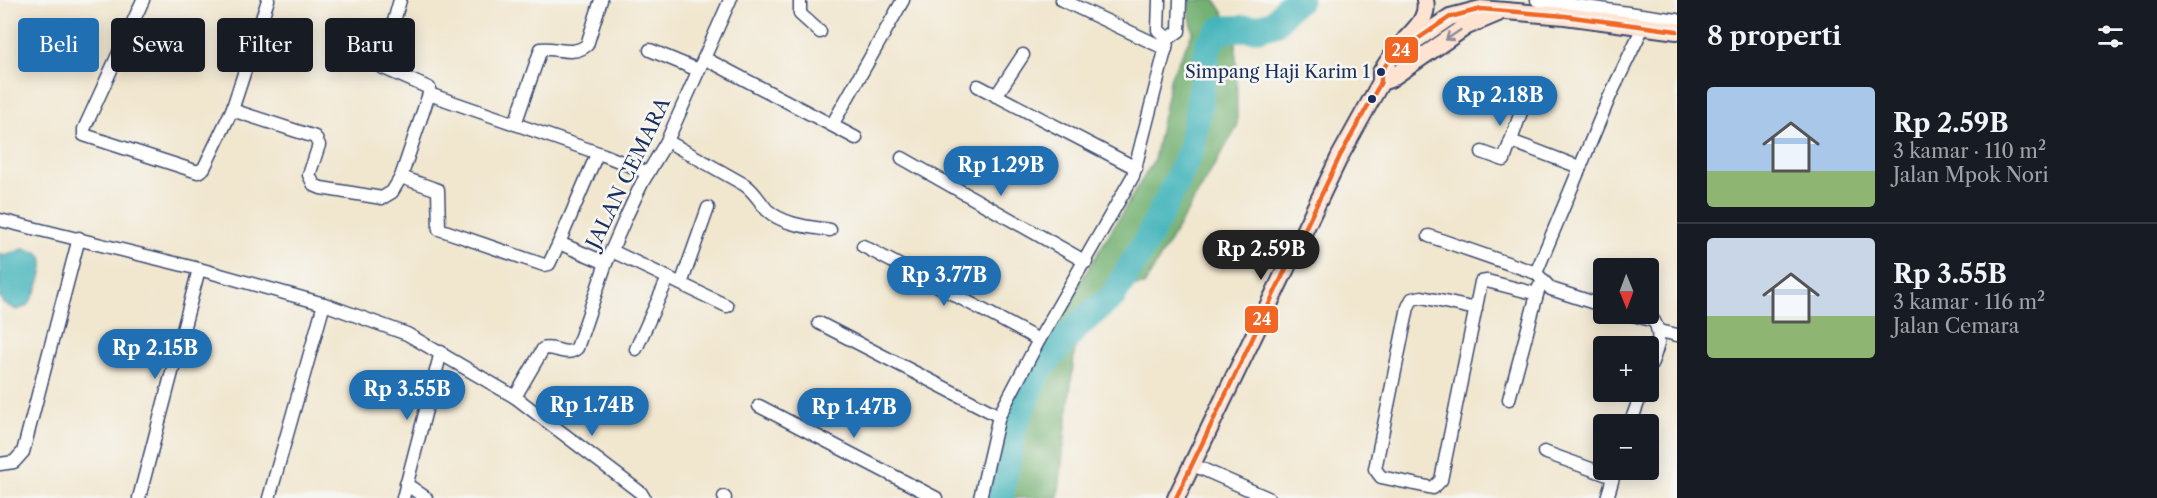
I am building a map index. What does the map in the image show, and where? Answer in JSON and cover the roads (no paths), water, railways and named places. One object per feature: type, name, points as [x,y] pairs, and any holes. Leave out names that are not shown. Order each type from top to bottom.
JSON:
[{"type":"main road","points":[[1176,498],[1340,156],[1381,82],[1381,72],[1423,19],[1427,7],[1425,0]]},
{"type":"main road","points":[[1525,0],[1543,5],[1565,16]]},
{"type":"main road","points":[[1391,57],[1450,17],[1482,9],[1676,28]]},
{"type":"main road","points":[[1381,82],[1390,79],[1467,26],[1506,10]]},
{"type":"street","points":[[143,0],[84,128],[84,135],[198,172],[204,168],[232,110],[268,0]]},
{"type":"street","points":[[232,110],[315,137],[320,145],[309,175],[314,185],[382,198],[392,192],[401,177],[429,94],[428,87],[381,67],[400,0]]},
{"type":"street","points":[[515,124],[539,51],[543,48],[569,52],[584,48],[587,45],[601,0]]},
{"type":"street","name":"JALAN CEMARA","points":[[515,397],[543,349],[547,347],[570,353],[577,348],[606,263],[630,208],[667,141],[730,0]]},
{"type":"street","points":[[800,0],[800,14],[820,32]]},
{"type":"street","points":[[832,125],[903,0]]},
{"type":"street","points":[[1062,0],[1144,39],[1167,44]]},
{"type":"street","points":[[1159,0],[1158,30],[1167,44]]},
{"type":"street","points":[[980,498],[999,416],[1136,168],[1167,44],[1179,31],[1180,0]]},
{"type":"street","points":[[1537,0],[1676,28]]},
{"type":"street","points":[[1509,399],[1537,294],[1538,277],[1579,167],[1644,25]]},
{"type":"street","points":[[650,50],[701,64],[856,138]]},
{"type":"street","points":[[996,96],[1023,55]]},
{"type":"street","points":[[978,86],[1136,168]]},
{"type":"street","points":[[429,94],[648,173]]},
{"type":"street","points":[[1482,152],[1503,161],[1521,112]]},
{"type":"street","points":[[667,141],[745,185],[756,194],[768,210],[778,217],[802,225],[830,230]]},
{"type":"street","points":[[1511,141],[1579,167]]},
{"type":"street","points":[[401,177],[438,190],[437,226],[442,231],[544,265],[549,264],[597,154]]},
{"type":"street","points":[[902,158],[1086,262]]},
{"type":"street","points":[[681,284],[708,208]]},
{"type":"street","points":[[0,220],[199,269],[324,304],[389,326],[441,352],[515,397],[641,493],[644,498]]},
{"type":"street","points":[[1429,236],[1538,277],[1551,289],[1593,302]]},
{"type":"street","points":[[0,464],[14,462],[23,452],[79,238]]},
{"type":"street","points":[[559,243],[606,263]]},
{"type":"street","points":[[863,246],[1039,340]]},
{"type":"street","points":[[612,251],[727,306]]},
{"type":"street","points":[[139,498],[199,269]]},
{"type":"street","points":[[636,349],[668,278]]},
{"type":"street","points":[[1476,309],[1422,297],[1412,299],[1408,307],[1375,469],[1381,477],[1433,488],[1438,485],[1476,309],[1481,282],[1537,294]]},
{"type":"street","points":[[268,498],[324,304]]},
{"type":"street","points":[[819,323],[999,416]]},
{"type":"street","points":[[1656,324],[1660,331],[1659,342]]},
{"type":"street","points":[[1660,331],[1677,335]]},
{"type":"street","points":[[403,498],[441,352]]},
{"type":"street","points":[[759,406],[936,498]]},
{"type":"street","points":[[1544,452],[1593,467]]},
{"type":"street","points":[[1191,464],[1268,498]]},
{"type":"street","points":[[1607,498],[1612,480]]},
{"type":"street","points":[[406,484],[426,498]]},
{"type":"water","points":[[23,249],[38,253],[42,257],[43,264],[40,280],[30,302],[17,310],[4,304],[0,298],[0,253],[3,256]]},
{"type":"waterway","points":[[1000,498],[1014,426],[1039,370],[1077,326],[1113,296],[1148,238],[1172,191],[1191,149],[1208,44],[1222,29],[1258,28],[1275,23],[1287,8],[1299,0]]},
{"type":"place","name":"Simpang Haji Karim 1","points":[[1381,72]]}]
